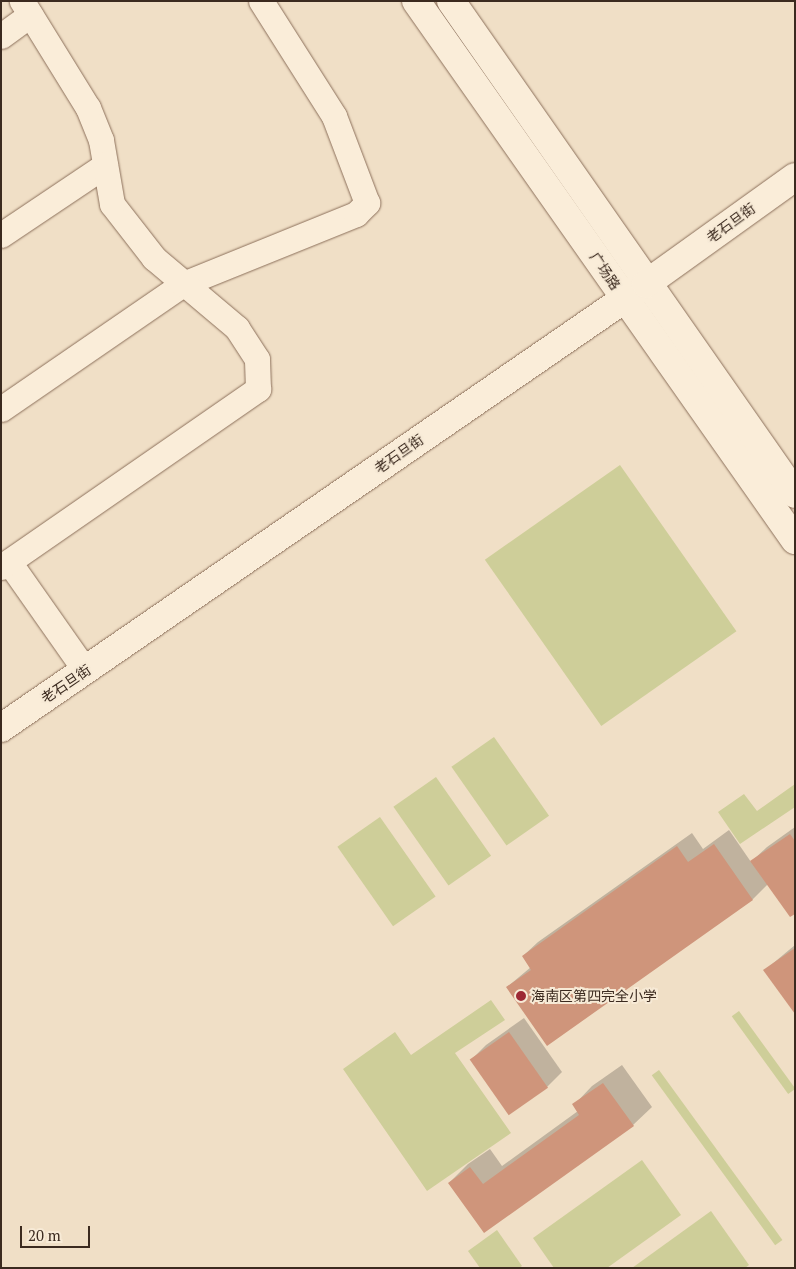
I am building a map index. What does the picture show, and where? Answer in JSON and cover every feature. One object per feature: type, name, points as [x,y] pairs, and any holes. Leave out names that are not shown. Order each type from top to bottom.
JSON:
[{"type":"street","points":[[1,409],[183,284],[356,214],[367,204],[334,116],[261,1]]},
{"type":"street","name":"广场路","points":[[416,1],[795,540]]},
{"type":"street","name":"广场路","points":[[451,1],[646,284],[795,494]]},
{"type":"street","points":[[1,36],[26,8],[88,108],[101,140],[112,204],[154,258],[237,328],[257,359],[258,388],[5,564],[86,670]]},
{"type":"street","points":[[1,235],[105,165]]},
{"type":"street","name":"老石旦街","points":[[1,728],[646,284],[795,177]]},
{"type":"green space","points":[[620,465],[736,631],[601,726],[485,560]]},
{"type":"green space","points":[[494,737],[549,816],[506,845],[451,767]]},
{"type":"green space","points":[[436,777],[491,856],[448,885],[393,807]]},
{"type":"green space","points":[[795,784],[795,807],[740,844],[718,812],[744,794],[757,811]]},
{"type":"green space","points":[[380,817],[436,896],[393,926],[337,847]]},
{"type":"green space","points":[[491,1000],[505,1020],[455,1053],[511,1133],[427,1191],[343,1069],[395,1032],[411,1055]]},
{"type":"green space","points":[[739,1011],[795,1088],[788,1094],[732,1016]]},
{"type":"green space","points":[[659,1070],[782,1240],[775,1245],[652,1075]]},
{"type":"green space","points":[[642,1160],[681,1215],[607,1268],[554,1268],[533,1238]]},
{"type":"green space","points":[[711,1211],[749,1265],[745,1268],[632,1268]]},
{"type":"green space","points":[[497,1230],[522,1266],[519,1268],[480,1268],[468,1251]]},
{"type":"building","points":[[790,834],[795,841],[795,914],[790,917],[750,861]]},
{"type":"building","points":[[714,844],[753,900],[547,1046],[506,987],[531,970],[522,956],[677,846],[688,862]]},
{"type":"building","points":[[795,948],[795,1014],[763,970]]},
{"type":"building","points":[[509,1032],[548,1088],[509,1115],[470,1060]]},
{"type":"building","points":[[603,1083],[634,1126],[484,1233],[448,1183],[470,1167],[483,1184],[579,1115],[572,1104]]},
{"type":"place","name":"海南区第四完全小学","points":[[521,996]]}]
